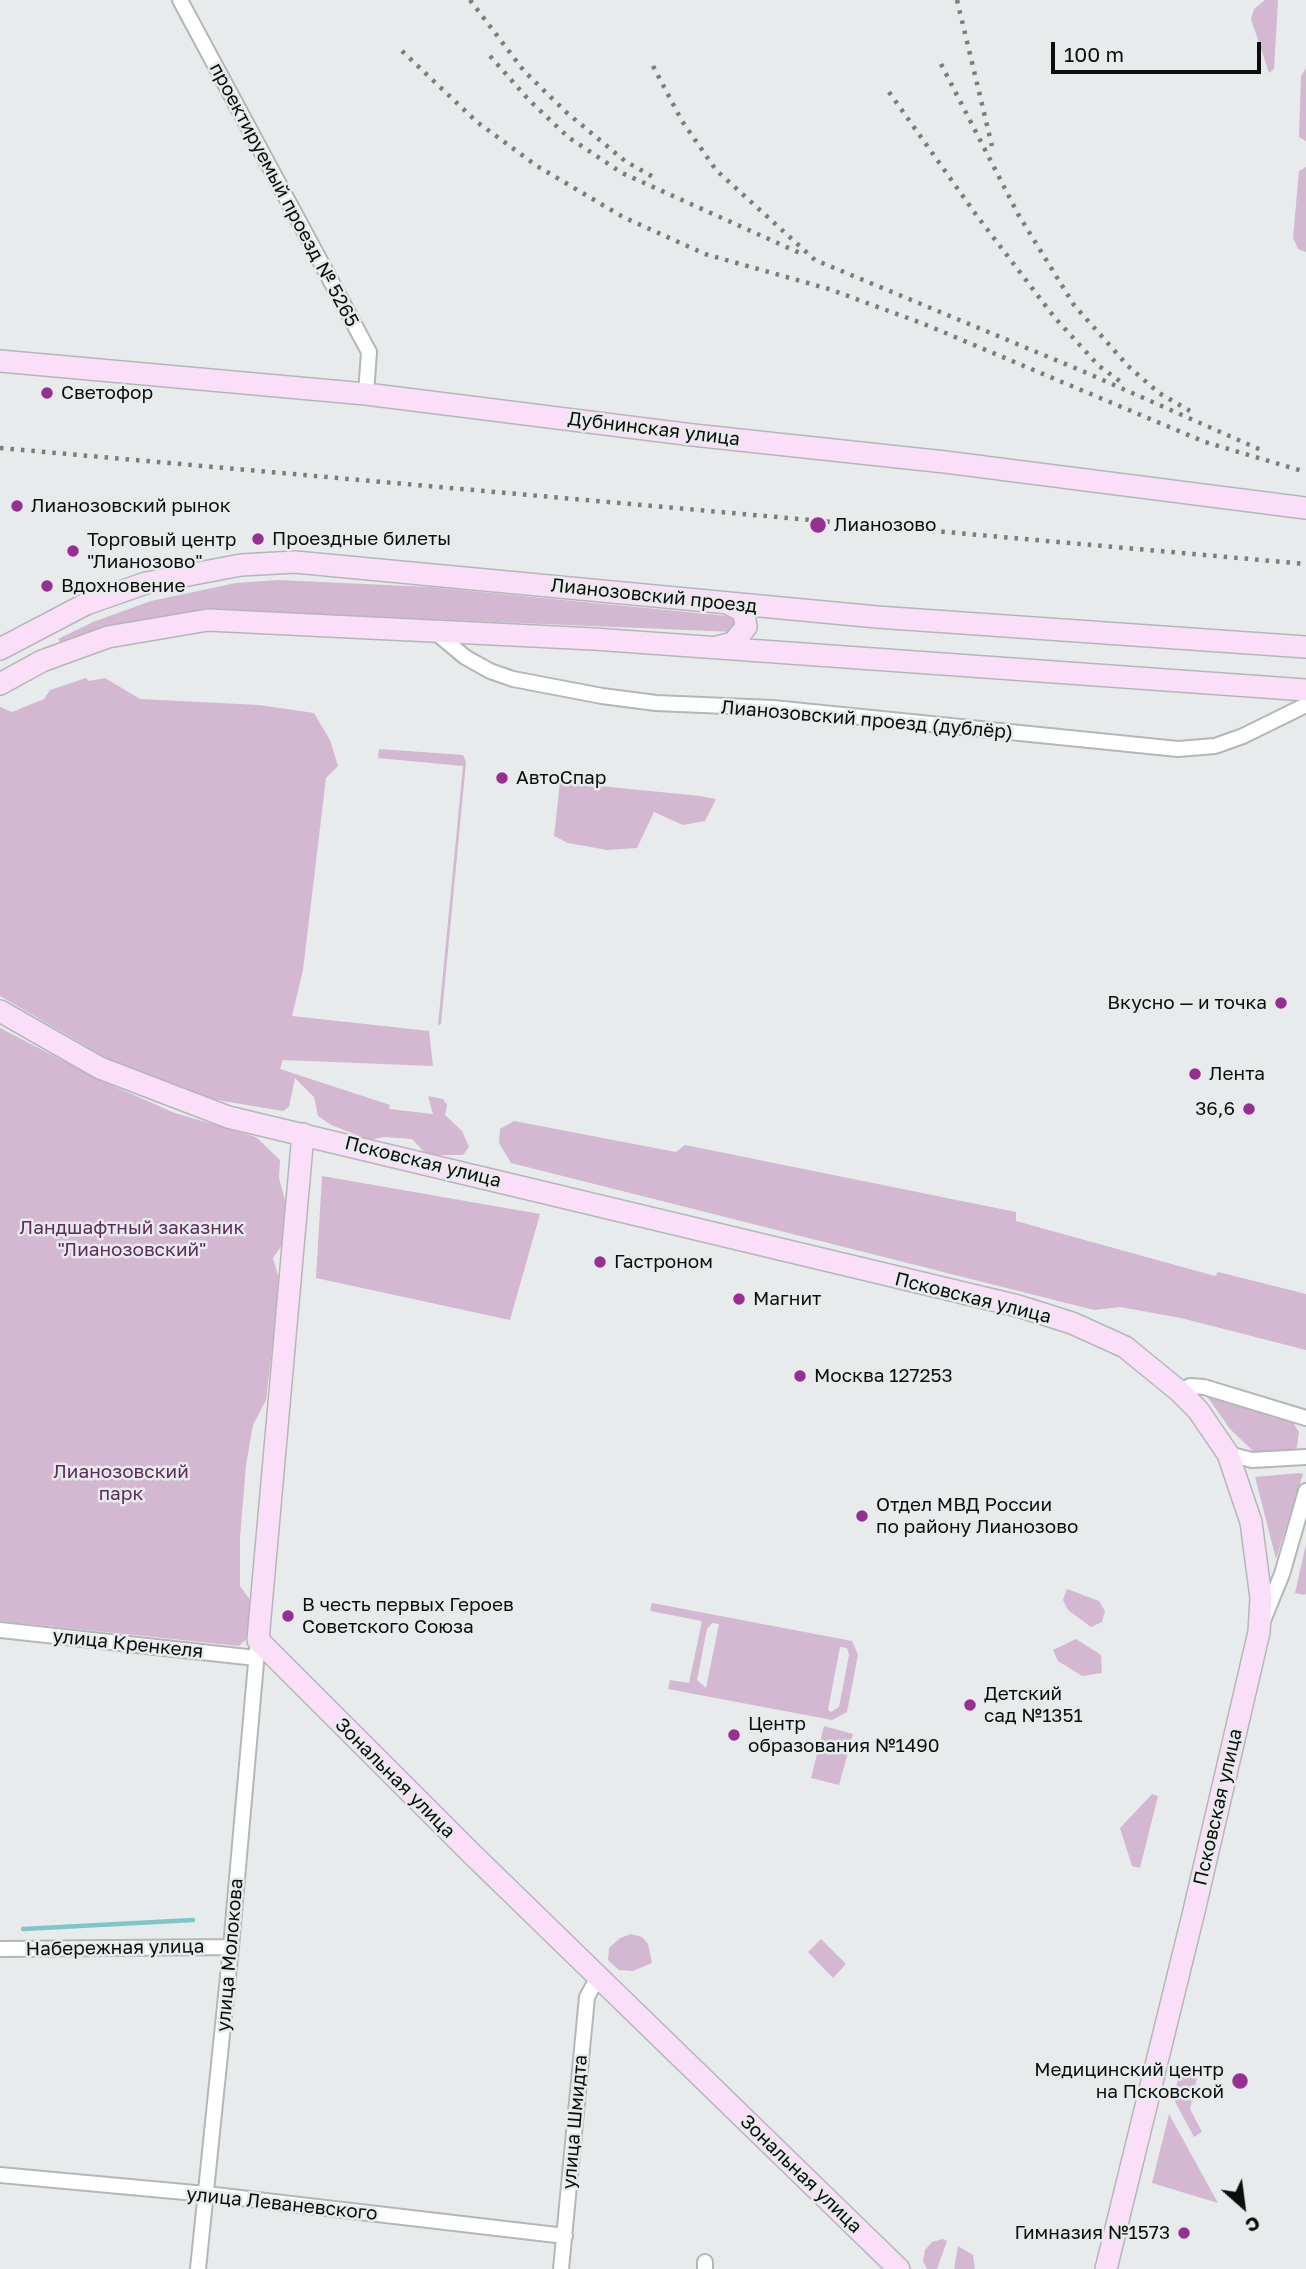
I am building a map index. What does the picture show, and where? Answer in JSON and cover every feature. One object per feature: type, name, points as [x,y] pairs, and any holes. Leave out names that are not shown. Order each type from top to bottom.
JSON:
[{"type":"street","name":"проектируемый проезд № 5265","points":[[180,0],[369,352],[366,394]]},
{"type":"street","name":"Дубнинская улица","points":[[0,361],[366,394],[693,435],[945,461],[1306,508]]},
{"type":"street","name":"Лианозовский проезд","points":[[8,645],[86,604],[146,583],[242,565],[295,562],[729,604],[1306,647]]},
{"type":"street","points":[[715,648],[733,643],[746,627],[744,612],[729,604]]},
{"type":"street","points":[[0,684],[42,661],[131,631],[208,620],[715,648],[1306,690]]},
{"type":"street","name":"Лианозовский проезд (дублёр)","points":[[434,631],[465,657],[490,671],[513,679],[602,696],[656,703],[773,708],[1148,747],[1185,750],[1215,746],[1256,731],[1306,705]]},
{"type":"street","name":"Псковская улица","points":[[0,1011],[90,1063],[141,1086],[228,1117],[899,1280],[1018,1306],[1072,1323],[1125,1347],[1179,1391],[1210,1426],[1228,1454],[1241,1488],[1257,1556],[1261,1598],[1258,1632],[1194,1911],[1105,2268]]},
{"type":"street","points":[[257,1649],[303,1134]]},
{"type":"street","points":[[1179,1391],[1190,1386],[1204,1387],[1306,1418]]},
{"type":"street","points":[[1291,1414],[1306,1432]]},
{"type":"street","points":[[1228,1454],[1252,1460],[1306,1457]]},
{"type":"street","points":[[1258,1632],[1282,1574],[1306,1491]]},
{"type":"street","name":"улица Кренкеля","points":[[0,1630],[257,1649]]},
{"type":"street","name":"улица Молокова","points":[[198,2269],[231,1947],[257,1649]]},
{"type":"street","name":"Зональная улица","points":[[257,1649],[898,2269]]},
{"type":"street","name":"Набережная улица","points":[[0,1949],[231,1947]]},
{"type":"street","name":"улица Шмидта","points":[[561,2269],[587,1997],[598,1976]]},
{"type":"street","name":"улица Леваневского","points":[[0,2175],[206,2194],[565,2236]]},
{"type":"green space","points":[[1265,0],[1278,0],[1274,69],[1269,73],[1251,19],[1254,9]]},
{"type":"green space","points":[[1306,68],[1306,141],[1299,137],[1301,76]]},
{"type":"green space","points":[[1306,167],[1306,252],[1298,249],[1293,238],[1299,171]]},
{"type":"green space","points":[[278,580],[430,587],[738,617],[735,632],[207,610],[134,621],[61,643],[58,639],[93,622],[151,601],[236,583]]},
{"type":"green space","points":[[86,678],[89,681],[105,678],[140,699],[259,705],[314,713],[330,740],[338,766],[326,778],[303,970],[292,1016],[429,1031],[433,1066],[283,1060],[280,1069],[390,1105],[389,1109],[433,1114],[428,1096],[443,1099],[447,1105],[445,1115],[462,1131],[469,1147],[463,1155],[427,1155],[412,1139],[384,1137],[370,1140],[331,1125],[318,1116],[314,1097],[295,1078],[289,1107],[283,1111],[211,1099],[110,1060],[0,996],[0,707],[12,712],[44,699],[50,690]]},
{"type":"green space","points":[[379,749],[463,755],[466,762],[441,1024],[438,1025],[463,766],[378,758]]},
{"type":"green space","points":[[560,782],[716,799],[705,821],[683,825],[654,812],[637,848],[607,850],[568,843],[554,836]]},
{"type":"green space","name":"Лианозовский парк","points":[[0,1028],[104,1082],[175,1113],[256,1137],[280,1160],[279,1178],[288,1211],[283,1222],[284,1242],[273,1258],[280,1282],[266,1400],[253,1425],[246,1465],[240,1538],[240,1586],[250,1600],[253,1633],[239,1646],[0,1621]]},
{"type":"green space","points":[[514,1121],[676,1152],[685,1145],[1016,1212],[1016,1221],[1215,1276],[1218,1272],[1306,1294],[1306,1350],[1181,1318],[1120,1307],[1094,1310],[511,1163],[499,1143],[500,1129]]},
{"type":"green space","points":[[322,1176],[540,1214],[510,1320],[316,1278]]},
{"type":"green space","points":[[1204,1392],[1292,1421],[1299,1432],[1297,1447],[1292,1452],[1266,1456],[1254,1452],[1230,1429]]},
{"type":"green space","points":[[1303,1474],[1276,1559],[1255,1477]]},
{"type":"green space","points":[[1306,1544],[1306,1594],[1304,1595],[1295,1593]]},
{"type":"green space","points":[[1067,1589],[1099,1601],[1105,1611],[1102,1622],[1091,1627],[1068,1610],[1063,1600]]},
{"type":"green space","points":[[652,1603],[852,1641],[858,1655],[847,1712],[832,1720],[668,1689],[670,1680],[689,1683],[702,1621],[650,1611]],"holes":[[[712,1623],[719,1624],[706,1688],[697,1680],[707,1629]],[[840,1647],[847,1648],[849,1655],[839,1707],[831,1712],[828,1710]]]},
{"type":"green space","points":[[1076,1639],[1101,1655],[1102,1673],[1082,1676],[1058,1661],[1053,1650]]},
{"type":"green space","points":[[824,1726],[853,1734],[839,1785],[811,1778]]},
{"type":"green space","points":[[1152,1794],[1158,1796],[1140,1868],[1132,1866],[1120,1828]]},
{"type":"green space","points":[[631,1934],[642,1937],[648,1944],[652,1963],[633,1971],[619,1970],[608,1960],[609,1948],[620,1938]]},
{"type":"green space","points":[[821,1939],[846,1964],[833,1978],[808,1952]]},
{"type":"green space","points":[[1181,2069],[1198,2073],[1190,2109],[1202,2132],[1194,2137],[1173,2098]]},
{"type":"green space","points":[[1169,2114],[1218,2203],[1152,2183]]},
{"type":"green space","points":[[943,2239],[947,2241],[937,2269],[927,2269],[923,2261],[925,2250],[932,2242]]},
{"type":"green space","points":[[958,2246],[973,2255],[975,2269],[954,2269]]},
{"type":"waterway","points":[[23,1929],[193,1920]]},
{"type":"railway","points":[[470,0],[524,71],[566,112],[625,161],[655,178]]},
{"type":"railway","points":[[957,0],[992,146]]},
{"type":"railway","points":[[402,51],[477,122],[537,166],[623,217],[705,254],[829,289],[924,324],[1205,442],[1306,472]]},
{"type":"railway","points":[[490,56],[529,100],[568,137],[622,173],[802,254]]},
{"type":"railway","points":[[941,64],[1018,214],[1074,305],[1128,366],[1159,393],[1190,411]]},
{"type":"railway","points":[[653,66],[682,121],[716,170],[815,260],[1087,373],[1261,450]]},
{"type":"railway","points":[[889,92],[977,216],[1055,318],[1099,366],[1121,382]]},
{"type":"railway","points":[[0,448],[1306,564]]},
{"type":"place","name":"Светофор","points":[[47,393]]},
{"type":"place","name":"Лианозовский рынок","points":[[17,506]]},
{"type":"place","name":"Лианозово","points":[[818,525]]},
{"type":"place","name":"Проездные билеты","points":[[258,539]]},
{"type":"place","name":"Торговый центр \"Лианозово\"","points":[[73,551]]},
{"type":"place","name":"Вдохновение","points":[[47,586]]},
{"type":"place","name":"АвтоСпар","points":[[502,778]]},
{"type":"place","name":"Вкусно — и точка","points":[[1281,1003]]},
{"type":"place","name":"Лента","points":[[1195,1074]]},
{"type":"place","name":"36,6","points":[[1249,1109]]},
{"type":"place","name":"Гастроном","points":[[600,1262]]},
{"type":"place","name":"Магнит","points":[[739,1299]]},
{"type":"place","name":"Москва 127253","points":[[800,1376]]},
{"type":"place","name":"Отдел МВД России по району Лианозово","points":[[862,1516]]},
{"type":"place","name":"В честь первых Героев Советского Союза","points":[[288,1616]]},
{"type":"place","name":"Детский сад №1351","points":[[970,1705]]},
{"type":"place","name":"Центр образования №1490","points":[[734,1735]]},
{"type":"place","name":"Медицинский центр на Псковской","points":[[1240,2081]]},
{"type":"place","name":"Гимназия №1573","points":[[1184,2233]]},
{"type":"park label","name":"Ландшафтный заказник \"Лианозовский\"","points":[[132,1239]]}]
